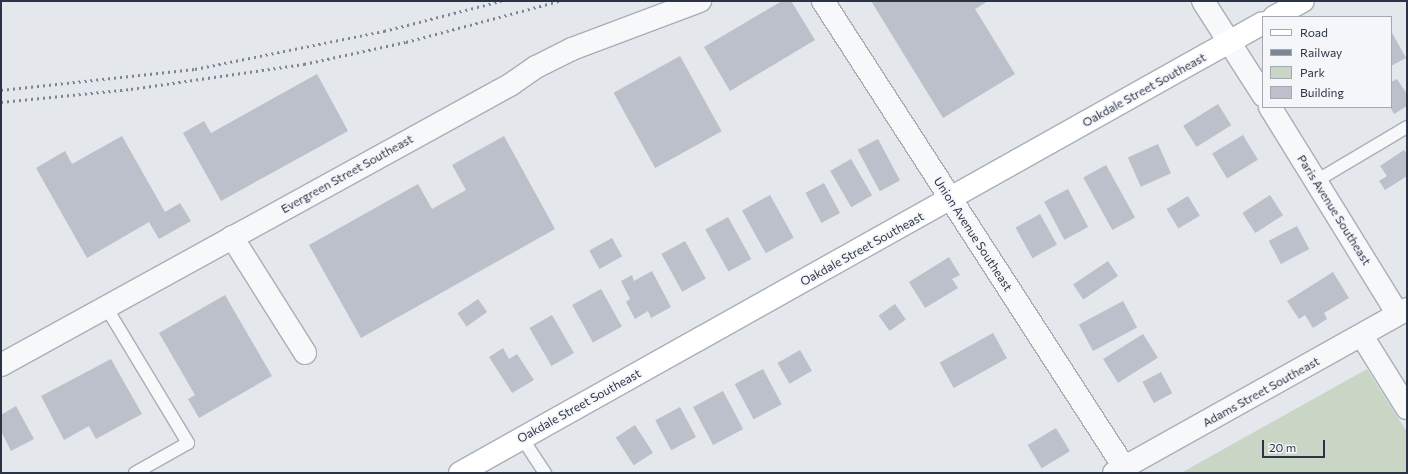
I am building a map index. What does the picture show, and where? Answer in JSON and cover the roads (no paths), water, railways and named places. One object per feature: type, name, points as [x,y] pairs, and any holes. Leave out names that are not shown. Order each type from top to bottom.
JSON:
[{"type":"street","name":"Evergreen Street Southeast","points":[[1,365],[510,85],[536,67],[572,49],[700,1]]},
{"type":"street","name":"Union Avenue Southeast","points":[[823,1],[950,199],[1119,470]]},
{"type":"street","points":[[1203,1],[1230,41],[1262,93]]},
{"type":"street","points":[[1276,16],[1303,1]]},
{"type":"street","name":"Oakdale Street Southeast","points":[[460,473],[1262,24]]},
{"type":"street","name":"Paris Avenue Southeast","points":[[1271,108],[1316,181],[1403,311]]},
{"type":"street","points":[[232,237],[305,352]]},
{"type":"street","name":"Adams Street Southeast","points":[[1119,470],[1362,336],[1403,311]]},
{"type":"street","points":[[1362,336],[1407,408]]},
{"type":"lane","points":[[1316,181],[1407,127]]},
{"type":"lane","points":[[106,307],[188,442],[135,473]]},
{"type":"lane","points":[[522,438],[545,473]]},
{"type":"railway","points":[[1,90],[195,69],[384,31],[501,1]]},
{"type":"railway","points":[[1,102],[131,89],[304,64],[406,42],[559,1]]}]
